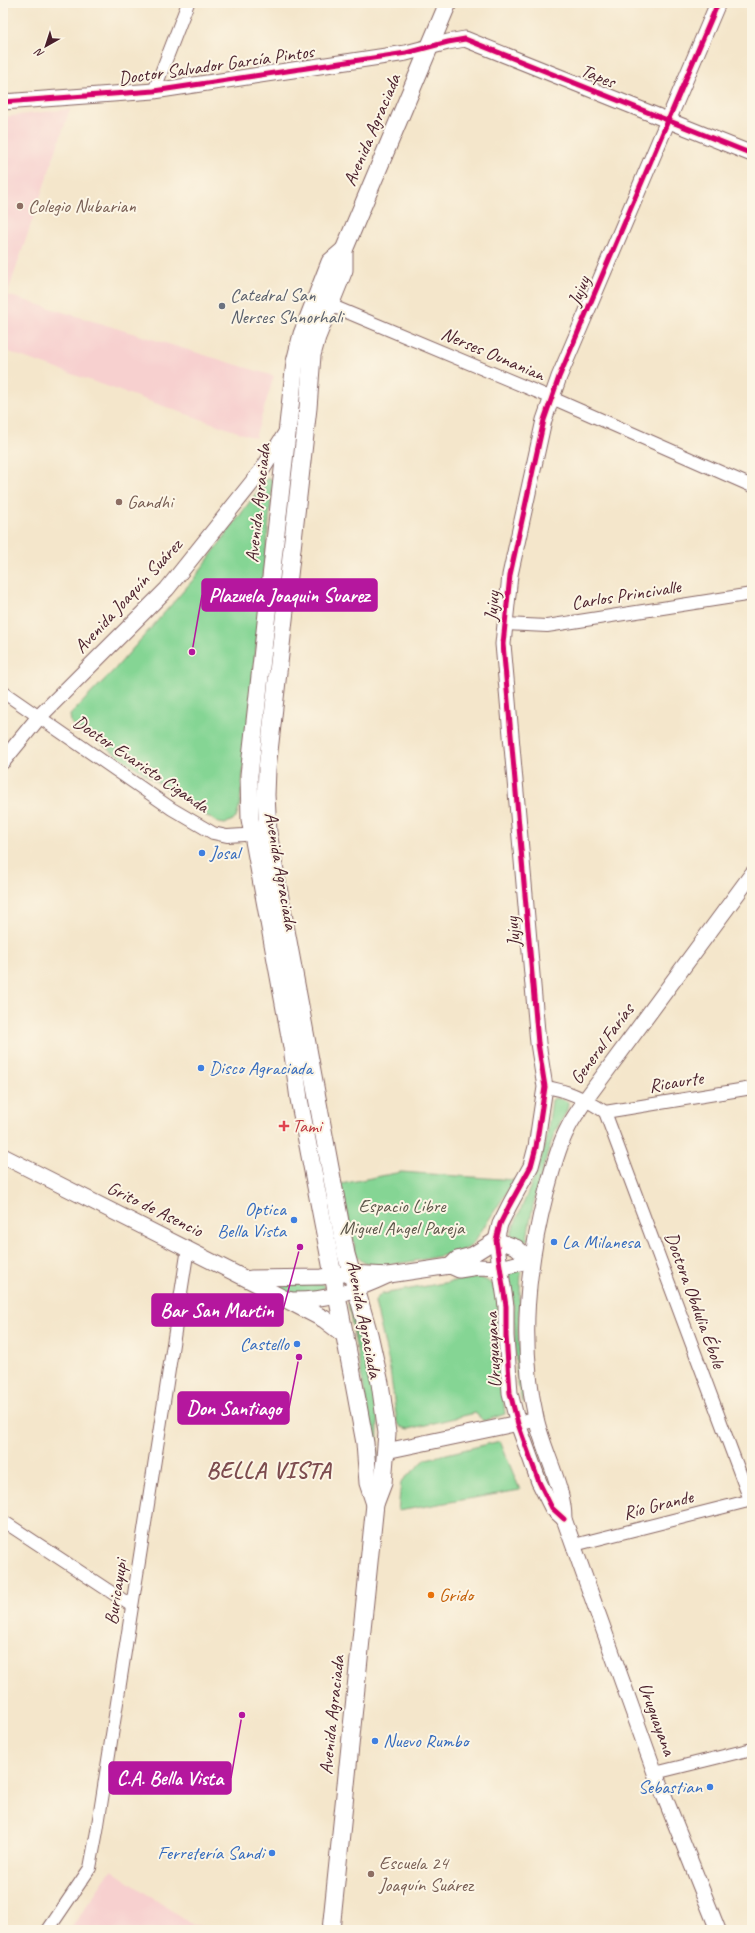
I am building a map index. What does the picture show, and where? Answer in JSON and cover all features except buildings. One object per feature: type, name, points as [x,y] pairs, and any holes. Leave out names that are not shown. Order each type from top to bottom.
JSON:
[{"type":"main road","name":"Avenida Agraciada","points":[[260,834],[266,795],[308,408],[312,355],[344,270],[344,250],[431,47],[448,3]]},
{"type":"main road","name":"Avenida Agraciada","points":[[331,1930],[375,1504],[384,1483],[387,1433],[380,1383],[357,1290],[343,1274],[299,1099],[260,834],[248,803],[249,775],[295,362],[302,334],[330,262],[344,250]]},
{"type":"main road","name":"Avenida Agraciada","points":[[343,1274],[338,1295],[365,1443],[368,1483],[375,1504]]},
{"type":"main road","points":[[288,1300],[324,1319],[345,1335]]},
{"type":"street","points":[[154,90],[188,3]]},
{"type":"street","name":"Jujuy","points":[[496,1240],[500,1224],[531,1166],[540,1127],[545,1087],[538,1043],[503,644],[510,576],[544,420],[559,377],[718,3]]},
{"type":"street","name":"Tapes","points":[[431,47],[465,39],[752,154]]},
{"type":"street","name":"Doctor Salvador García Pintos","points":[[3,102],[154,90],[406,53],[431,47]]},
{"type":"street","name":"Nerses Ounanian","points":[[330,305],[552,398],[752,486]]},
{"type":"street","name":"Avenida Joaquín Suárez","points":[[3,761],[39,717],[167,589],[262,470],[287,431]]},
{"type":"street","name":"Carlos Princivalle","points":[[505,624],[547,626],[752,594]]},
{"type":"street","name":"Doctor Evaristo Ciganda","points":[[3,692],[172,809],[213,833],[227,836],[260,834]]},
{"type":"street","name":"General Farías","points":[[531,1260],[539,1220],[559,1148],[567,1129],[586,1099],[752,874]]},
{"type":"street","points":[[545,1087],[570,1092],[586,1099],[605,1112]]},
{"type":"street","name":"Ricaurte","points":[[605,1112],[752,1088]]},
{"type":"street","name":"Doctora Obdulia Ébole","points":[[605,1112],[751,1500]]},
{"type":"street","name":"Grito de Asencio","points":[[3,1156],[188,1248],[288,1300]]},
{"type":"street","points":[[450,1266],[457,1259],[472,1254],[496,1240],[516,1247],[531,1260]]},
{"type":"street","name":"Uruguayana","points":[[496,1240],[506,1306],[506,1336],[510,1394],[518,1424],[539,1482],[552,1508],[564,1519]]},
{"type":"street","name":"Buricayupi","points":[[48,1930],[90,1868],[188,1248]]},
{"type":"street","points":[[247,1278],[314,1277],[343,1274],[389,1275],[450,1266],[459,1270],[478,1267],[501,1268],[531,1260]]},
{"type":"street","name":"Uruguayana","points":[[531,1260],[527,1316],[527,1361],[530,1391],[536,1419],[564,1505],[564,1519],[656,1773],[718,1930]]},
{"type":"street","points":[[288,1300],[303,1300],[338,1295],[357,1290],[389,1275]]},
{"type":"street","points":[[386,1452],[536,1419]]},
{"type":"street","name":"Río Grande","points":[[574,1545],[751,1500]]},
{"type":"street","points":[[3,1521],[132,1606]]},
{"type":"street","points":[[656,1773],[752,1749]]},
{"type":"shaded area","name":"Colegio Nubarian","points":[[70,109],[7,295],[274,376],[255,438],[3,350],[3,117]]},
{"type":"shaded area","points":[[111,1870],[193,1925],[237,1930],[70,1930]]},
{"type":"green space","points":[[267,478],[272,480],[273,483],[240,804],[236,818],[225,824],[219,823],[205,815],[75,726],[71,723],[70,715],[115,669],[193,580]]},
{"type":"green space","points":[[555,1098],[563,1099],[568,1102],[568,1105],[566,1113],[556,1130],[547,1155],[538,1184],[527,1240],[524,1241],[510,1235],[537,1171],[546,1142],[552,1100]]},
{"type":"green space","name":"Espacio Libre Miguel Angel Pareja","points":[[401,1172],[515,1180],[474,1242],[468,1248],[436,1257],[406,1262],[381,1265],[368,1264],[359,1259],[356,1254],[341,1184]]},
{"type":"green space","points":[[519,1270],[521,1272],[518,1332],[524,1403],[518,1386],[513,1302],[508,1274]]},
{"type":"green space","points":[[477,1277],[486,1280],[493,1285],[498,1298],[499,1359],[505,1414],[484,1421],[475,1413],[409,1429],[401,1427],[397,1422],[389,1363],[375,1302],[376,1299],[382,1294]]},
{"type":"green space","points":[[322,1284],[325,1287],[319,1292],[290,1293],[277,1287],[278,1285]]},
{"type":"green space","points":[[352,1302],[362,1334],[375,1401],[378,1423],[377,1469],[375,1469],[371,1428],[348,1303]]},
{"type":"green space","points":[[500,1441],[520,1490],[398,1511],[401,1482],[426,1459]]},
{"type":"cycle path","points":[[564,1519],[552,1508],[539,1482],[518,1424],[510,1393],[506,1336],[506,1306],[496,1240],[500,1224],[531,1166],[536,1147],[545,1087],[538,1043],[503,644],[510,575],[544,420],[559,377],[718,3]]},
{"type":"cycle path","points":[[3,102],[154,91],[406,53],[465,39],[752,154]]},
{"type":"place","name":"Colegio Nubarian","points":[[20,206]]},
{"type":"place","name":"Catedral San Nerses Shnorhali","points":[[222,306]]},
{"type":"place","name":"Gandhi","points":[[119,502]]},
{"type":"place","name":"Plazuela Joaquin Suarez","points":[[192,652]]},
{"type":"place","name":"Josal","points":[[202,853]]},
{"type":"place","name":"Disco Agraciada","points":[[201,1068]]},
{"type":"place","name":"Tami","points":[[284,1126]]},
{"type":"place","name":"Optica Bella Vista","points":[[294,1220]]},
{"type":"place","name":"La Milanesa","points":[[554,1242]]},
{"type":"place","name":"Bar San Martin","points":[[300,1247]]},
{"type":"place","name":"Castello","points":[[297,1344]]},
{"type":"place","name":"Don Santiago","points":[[299,1357]]},
{"type":"place","name":"Grido","points":[[431,1595]]},
{"type":"place","name":"C.A. Bella Vista","points":[[242,1715]]},
{"type":"place","name":"Nuevo Rumbo","points":[[375,1741]]},
{"type":"place","name":"Sebastian","points":[[710,1787]]},
{"type":"place","name":"Ferretería Sandi","points":[[272,1853]]},
{"type":"place","name":"Escuela 24 Joaquín Suárez","points":[[371,1874]]},
{"type":"district","name":"BELLA VISTA","points":[[269,1470]]}]
